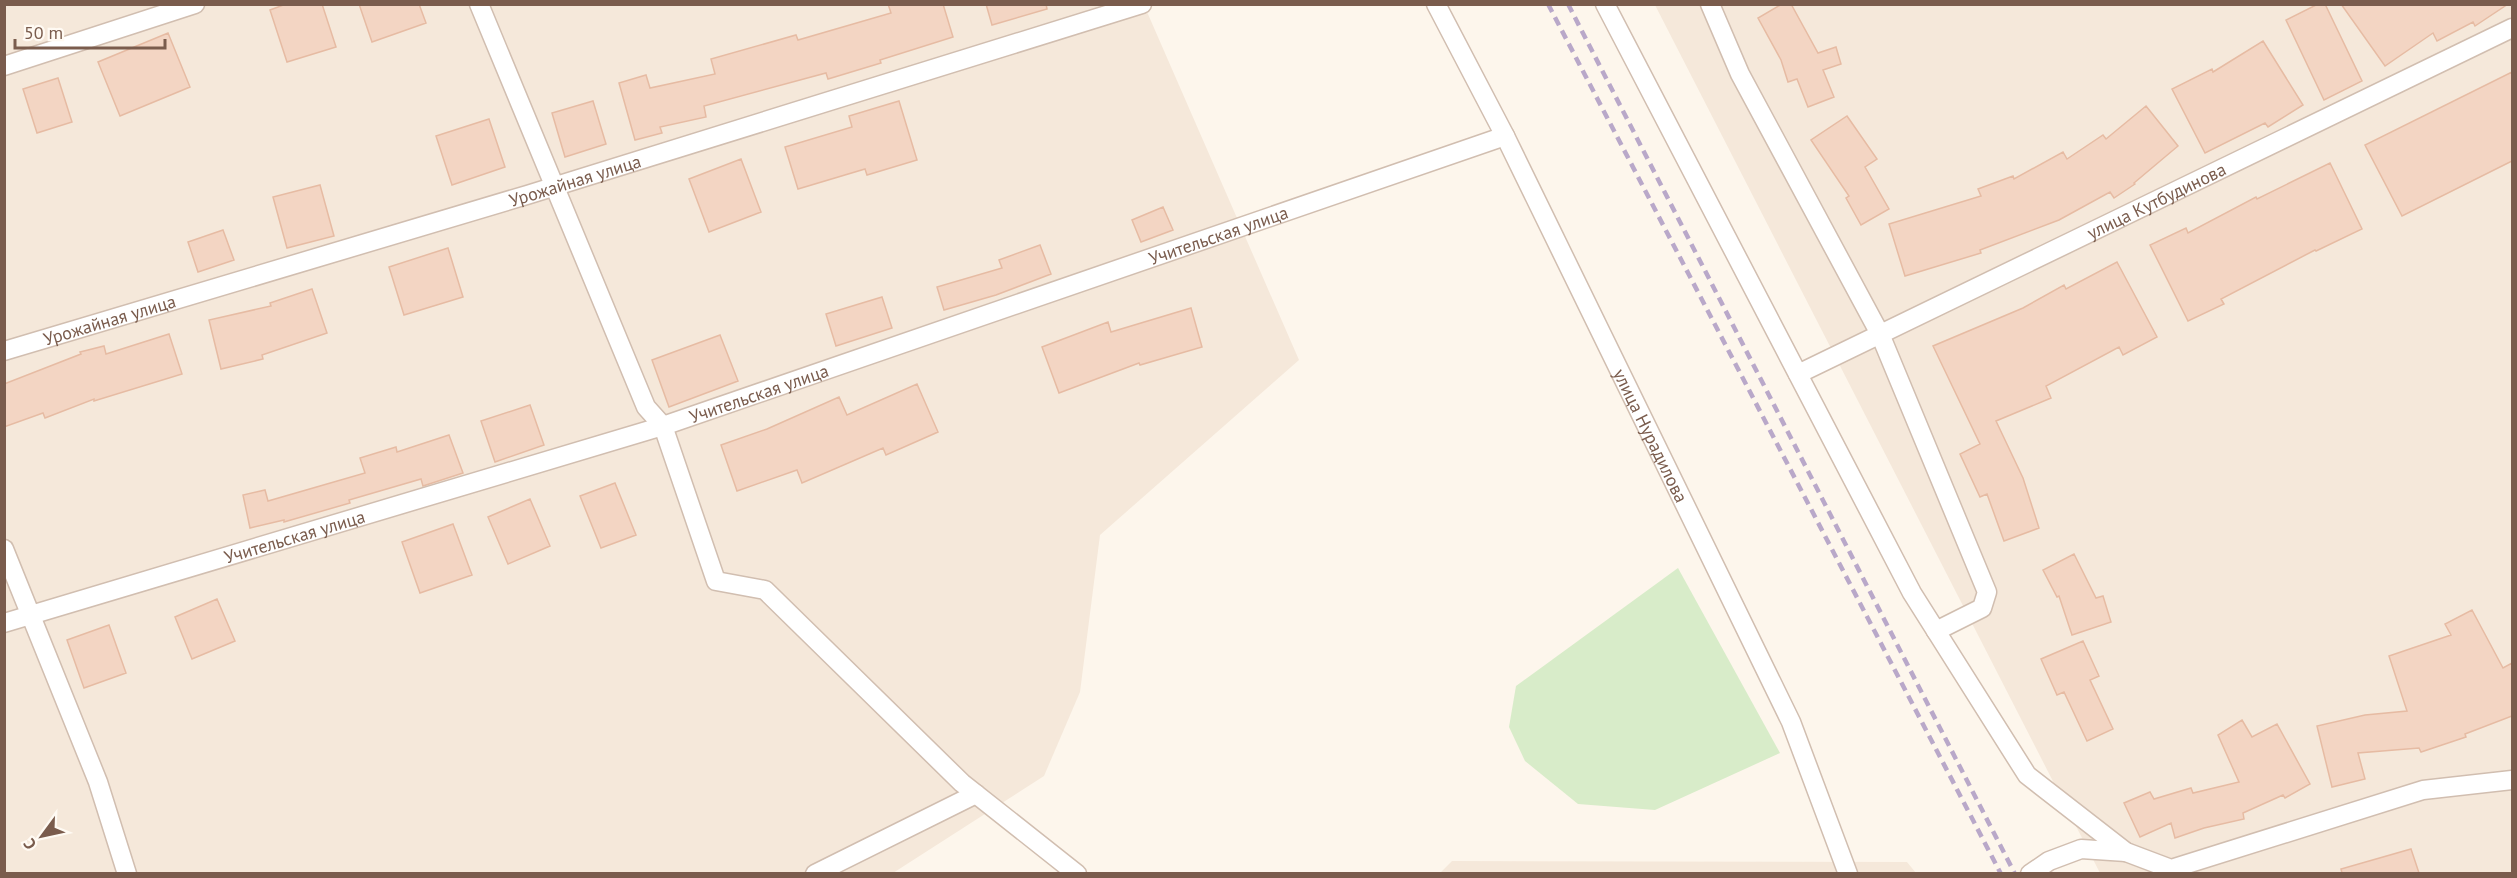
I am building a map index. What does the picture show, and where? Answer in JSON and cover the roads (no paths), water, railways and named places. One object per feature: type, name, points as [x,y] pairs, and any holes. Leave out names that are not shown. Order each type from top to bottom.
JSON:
[{"type":"street","points":[[4,66],[195,4]]},
{"type":"street","points":[[478,4],[646,407],[663,426],[716,581],[765,590],[953,774],[1077,873]]},
{"type":"street","name":"Урожайная улица","points":[[4,351],[555,186],[1142,4]]},
{"type":"street","name":"улица Нурадилова","points":[[1437,4],[1505,136],[1791,722],[1848,873]]},
{"type":"street","points":[[1605,4],[1912,593],[2027,775],[2126,852]]},
{"type":"street","points":[[1710,4],[1740,74],[1880,334],[1987,592],[1982,608],[1936,632]]},
{"type":"street","name":"улица Кутбудинова","points":[[1798,374],[2512,28]]},
{"type":"street","name":"Учительская улица","points":[[4,623],[663,426],[1505,136]]},
{"type":"street","points":[[4,549],[98,783],[127,873]]},
{"type":"street","points":[[2030,873],[2049,861],[2081,849],[2126,852],[2172,869],[2423,790],[2512,780]]},
{"type":"street","points":[[815,873],[976,794]]},
{"type":"railway","points":[[1548,4],[2001,874]]},
{"type":"railway","points":[[1568,4],[2015,874]]}]
